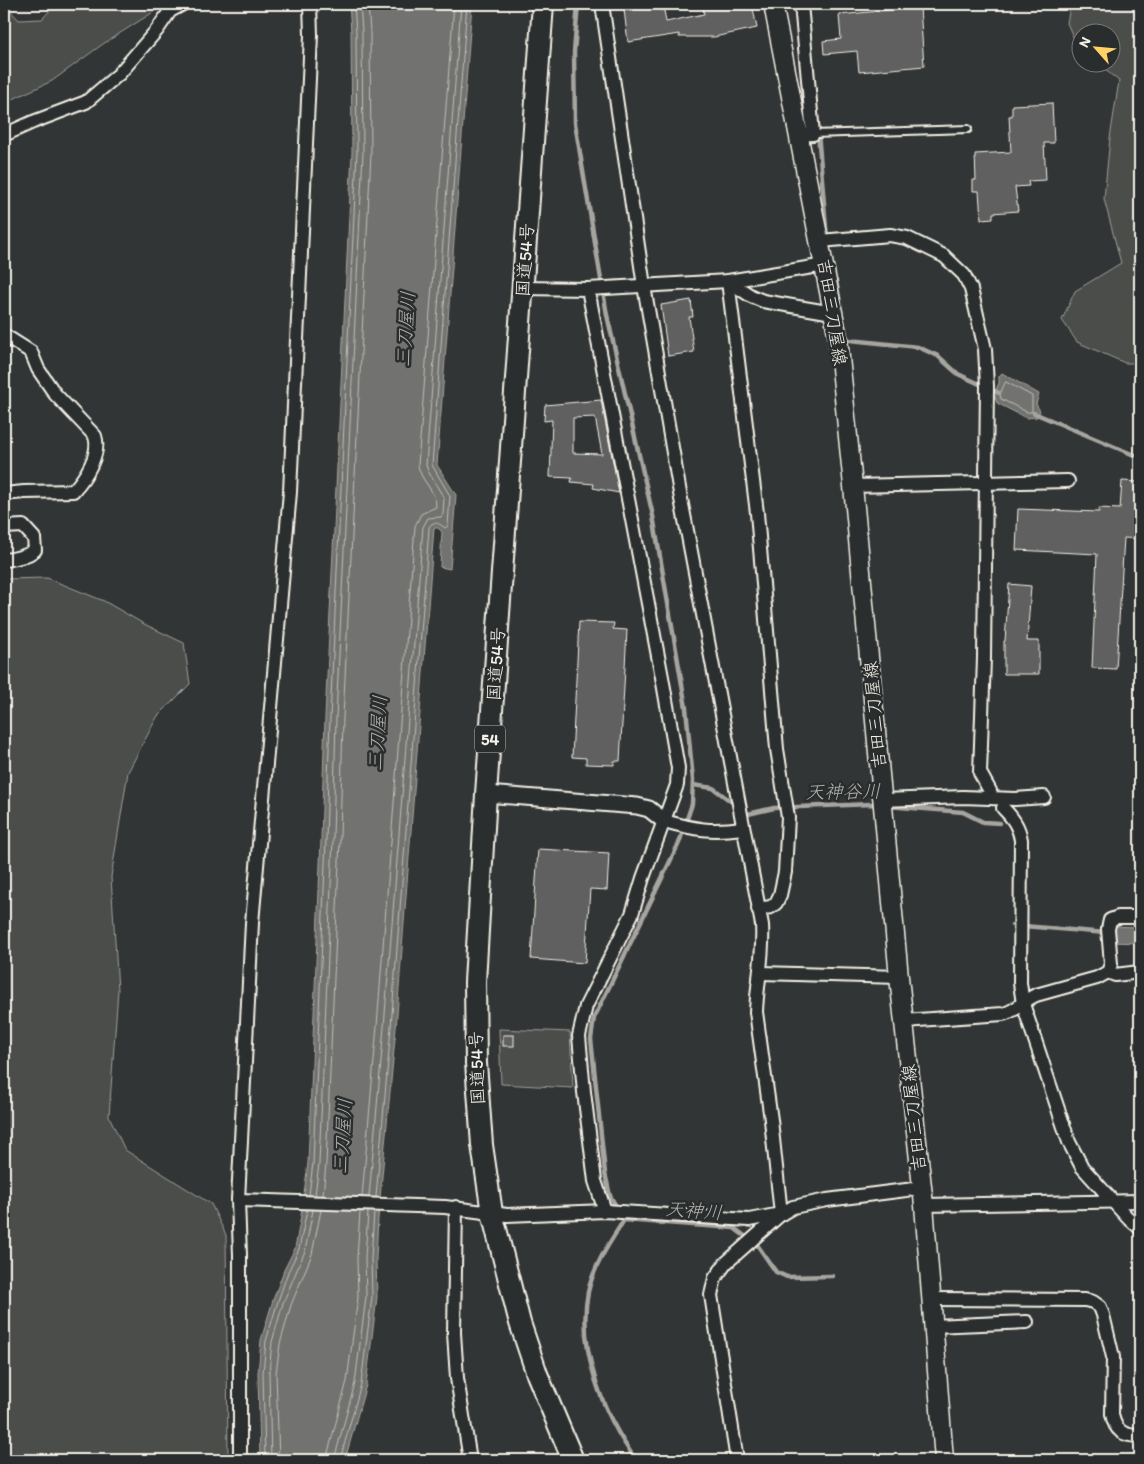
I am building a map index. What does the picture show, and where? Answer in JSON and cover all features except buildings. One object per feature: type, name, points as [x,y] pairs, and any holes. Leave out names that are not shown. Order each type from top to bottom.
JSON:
[{"type":"highway","name":"国道54号","points":[[543,4],[486,794],[475,982],[476,1063],[482,1145],[492,1214],[520,1323],[531,1357],[552,1414],[573,1460]]},
{"type":"main road","name":"吉田三刀屋線","points":[[773,4],[806,134],[820,241],[838,338],[854,486],[899,976],[923,1196],[944,1460]]},
{"type":"street","points":[[4,135],[86,102],[119,74],[170,11],[183,4]]},
{"type":"street","points":[[240,1460],[240,1255],[252,923],[290,492],[311,45],[310,4]]},
{"type":"street","points":[[602,4],[644,286],[681,499],[758,908],[763,943],[756,1012],[771,1120],[781,1214]]},
{"type":"street","points":[[801,4],[806,134]]},
{"type":"street","points":[[820,241],[890,235],[907,238],[944,256],[964,275],[971,289],[985,349],[987,386],[984,658],[980,773],[990,791]]},
{"type":"street","points":[[523,288],[591,289],[728,281],[825,265]]},
{"type":"street","points":[[728,281],[751,296],[763,301],[833,312]]},
{"type":"street","points":[[728,281],[757,513],[777,749],[788,817],[785,872],[780,895],[772,907],[758,908]]},
{"type":"street","points":[[591,289],[678,768],[677,785],[632,914],[586,1006],[579,1036],[595,1181],[605,1211]]},
{"type":"street","points":[[4,335],[31,352],[38,369],[55,394],[95,436],[97,441],[95,455],[81,483],[73,491],[4,494]]},
{"type":"street","points":[[854,486],[1068,481]]},
{"type":"street","points":[[4,527],[23,526],[34,538],[35,550],[30,554],[4,560]]},
{"type":"street","points":[[486,794],[637,806],[649,809],[664,821],[694,829],[718,831],[743,828]]},
{"type":"street","points":[[883,800],[963,797],[1015,800],[1044,797]]},
{"type":"street","points":[[1003,808],[1012,817],[1021,840],[1020,983],[1023,1004],[1069,1142],[1082,1167],[1127,1217],[1140,1228]]},
{"type":"street","points":[[904,1021],[1004,1014],[1012,1012],[1036,995],[1097,978],[1108,972],[1111,964],[1108,929],[1110,920],[1118,917],[1140,917]]},
{"type":"street","points":[[1108,972],[1115,976],[1140,972]]},
{"type":"street","points":[[761,973],[899,976]]},
{"type":"street","points":[[737,1460],[711,1295],[712,1287],[719,1270],[726,1262],[781,1214],[793,1207],[827,1200],[923,1196],[1114,1202],[1140,1201]]},
{"type":"street","points":[[242,1200],[451,1207],[507,1215],[605,1211],[749,1220],[781,1214]]},
{"type":"street","points":[[451,1207],[457,1378],[470,1460]]},
{"type":"street","points":[[931,1299],[1085,1300],[1093,1302],[1100,1307],[1103,1315],[1112,1357],[1112,1414],[1114,1423],[1123,1434],[1140,1436]]},
{"type":"street","points":[[933,1326],[1027,1322]]},
{"type":"lane","points":[[806,134],[968,129]]},
{"type":"shaded area","points":[[4,4],[19,20],[42,19],[56,4],[166,4],[103,44],[52,81],[4,103]]},
{"type":"shaded area","points":[[1067,4],[1140,4],[1140,363],[1125,363],[1077,342],[1062,320],[1075,291],[1121,263],[1104,199],[1110,138],[1119,81],[1108,72],[1122,72],[1122,22],[1072,22],[1072,34],[1067,23],[1070,7]]},
{"type":"shaded area","points":[[47,578],[104,601],[144,624],[184,643],[190,684],[157,717],[128,772],[111,877],[118,990],[109,1116],[125,1150],[211,1204],[226,1235],[228,1460],[4,1460],[4,579]]},
{"type":"shaded area","points":[[499,1029],[570,1032],[573,1088],[501,1084]]},
{"type":"water","name":"三刀屋川","points":[[349,4],[472,4],[437,465],[456,495],[450,569],[440,567],[442,532],[438,528],[434,528],[396,1028],[378,1219],[377,1297],[366,1385],[345,1460],[260,1460],[258,1373],[261,1340],[284,1270],[295,1248],[308,1163],[325,718],[352,152]]},
{"type":"water","points":[[1002,373],[1039,394],[1036,404],[1040,411],[1037,417],[1026,418],[997,403],[994,394],[999,383],[999,376]]},
{"type":"water","points":[[1112,926],[1138,927],[1137,943],[1111,942]]},
{"type":"waterway","points":[[578,4],[574,52],[575,123],[607,315],[653,516],[686,708],[693,780],[692,804],[679,843],[594,1018],[591,1039],[605,1173],[610,1196],[624,1220]]},
{"type":"waterway","points":[[818,132],[827,239]]},
{"type":"waterway","points":[[836,281],[840,303]]},
{"type":"waterway","points":[[844,333],[850,340],[918,347],[938,356],[958,374],[999,393]]},
{"type":"waterway","points":[[1034,413],[1134,455],[1140,455]]},
{"type":"waterway","name":"天神谷川","points":[[693,785],[713,788],[736,805]]},
{"type":"waterway","name":"天神谷川","points":[[744,811],[748,814],[774,808],[879,805]]},
{"type":"waterway","name":"天神谷川","points":[[887,806],[963,812],[983,822],[1000,823]]},
{"type":"waterway","name":"天神谷川","points":[[1012,925],[1106,933]]},
{"type":"waterway","points":[[624,1220],[594,1272],[588,1292],[586,1336],[590,1358],[603,1402],[613,1423],[636,1460]]},
{"type":"waterway","name":"天神川","points":[[624,1220],[734,1228],[758,1246],[776,1272],[787,1277],[832,1276]]}]
